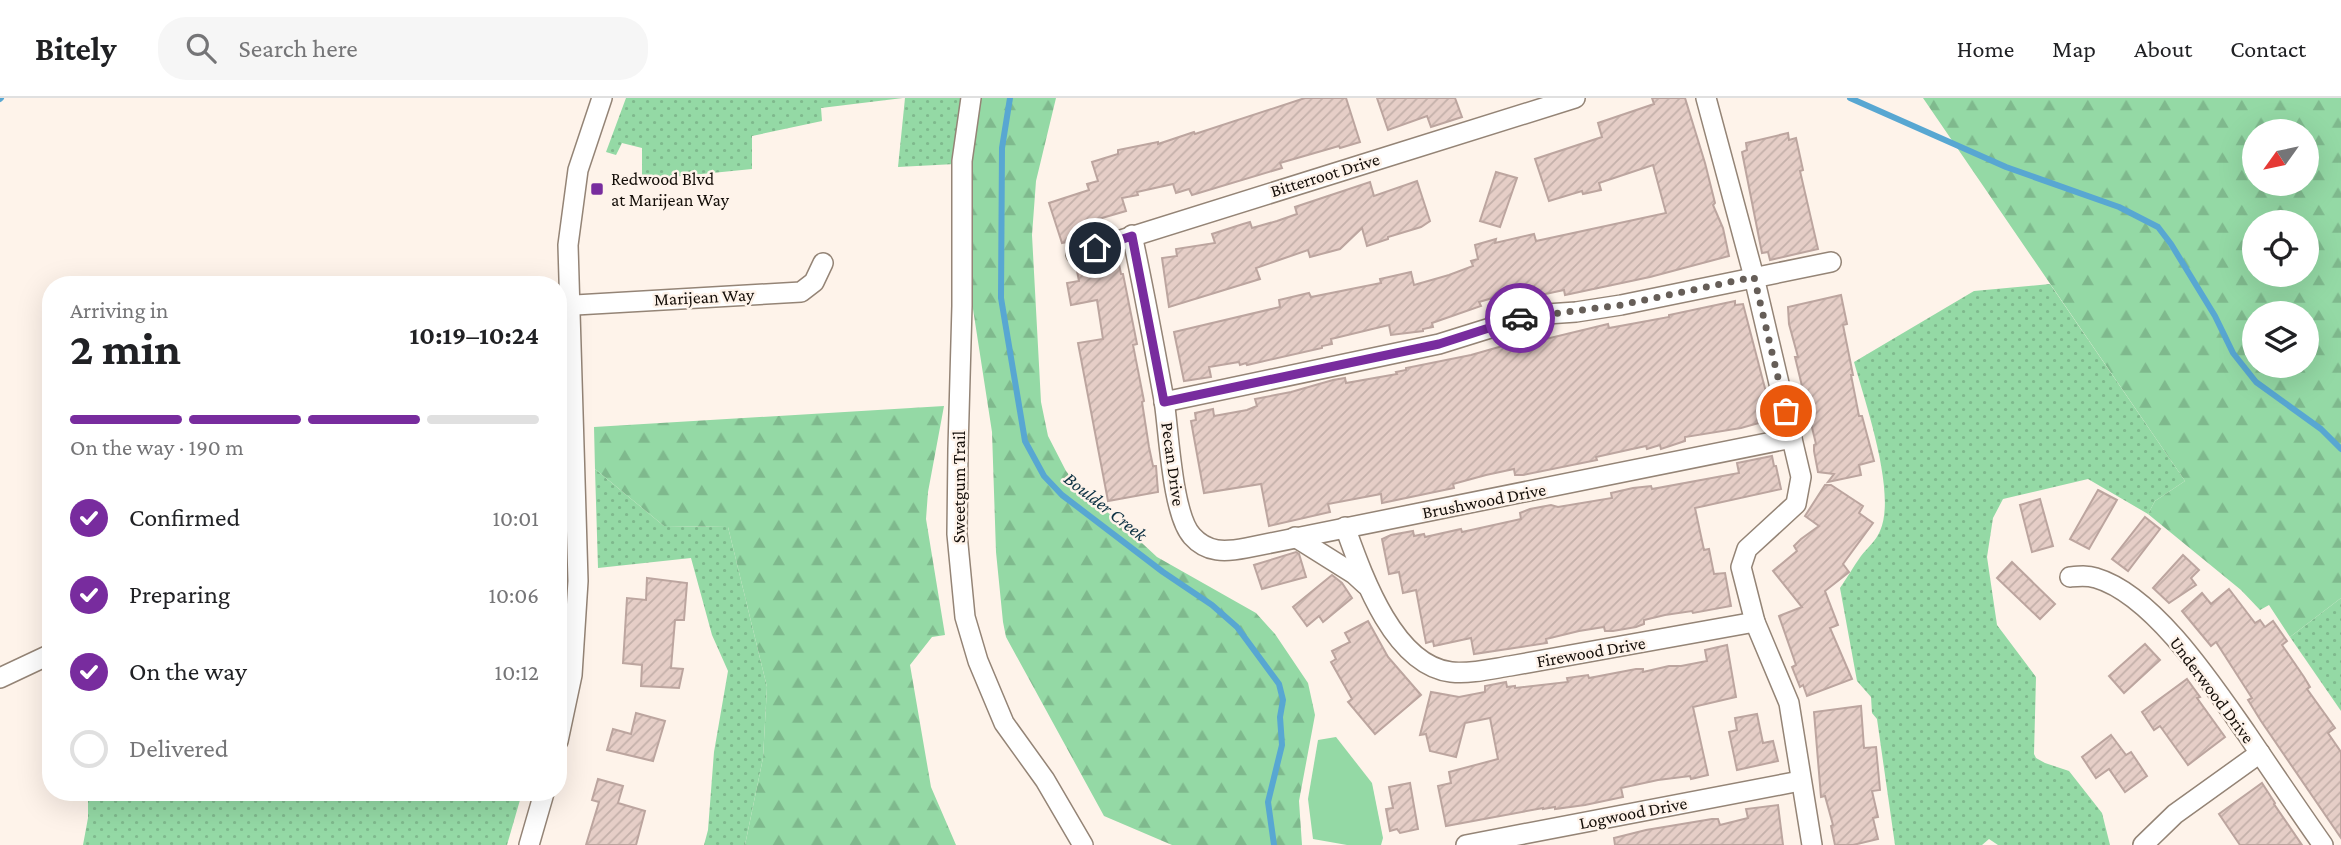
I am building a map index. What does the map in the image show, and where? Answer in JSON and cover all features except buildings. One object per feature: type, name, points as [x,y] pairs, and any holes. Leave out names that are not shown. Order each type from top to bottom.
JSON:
[{"type":"street","points":[[566,276],[573,192],[602,98]]},
{"type":"street","name":"Sweetgum Trail","points":[[971,98],[962,161],[957,534],[965,617],[978,661],[1004,723],[1045,780],[1083,845]]},
{"type":"street","name":"Bitterroot Drive","points":[[1076,254],[1575,98]]},
{"type":"street","points":[[1706,98],[1754,277],[1801,477],[1796,504],[1747,549],[1741,567],[1755,622],[1789,703],[1812,845]]},
{"type":"street","name":"Pecan Drive","points":[[1132,236],[1185,526]]},
{"type":"street","points":[[1164,402],[1439,344],[1532,315],[1621,305],[1831,262]]},
{"type":"street","name":"Marijean Way","points":[[567,306],[801,292],[814,282],[823,263]]},
{"type":"street","points":[[567,371],[578,608],[572,675],[567,699]]},
{"type":"street","name":"Brushwood Drive","points":[[1185,526],[1198,542],[1211,550],[1221,552],[1792,438]]},
{"type":"street","points":[[1345,527],[1367,586]]},
{"type":"street","points":[[1295,537],[1354,574],[1367,586]]},
{"type":"street","name":"Underwood Drive","points":[[2070,577],[2098,579],[2116,588],[2148,612],[2172,635],[2201,668],[2322,845]]},
{"type":"street","name":"Firewood Drive","points":[[1367,586],[1394,633],[1427,663],[1451,672],[1470,672],[1755,622]]},
{"type":"street","points":[[0,678],[42,658]]},
{"type":"street","points":[[2143,845],[2175,814],[2260,753]]},
{"type":"street","name":"Logwood Drive","points":[[1466,845],[1800,781]]},
{"type":"street","points":[[529,845],[542,801]]},
{"type":"green space","points":[[626,98],[903,98],[821,108],[822,121],[752,136],[752,169],[642,180],[642,148],[622,143],[616,155],[606,152]]},
{"type":"green space","points":[[905,98],[963,98],[955,164],[898,167]]},
{"type":"green space","points":[[980,98],[1056,98],[1036,181],[1032,235],[1041,402],[1048,436],[1066,471],[1087,497],[1115,518],[1157,557],[1256,613],[1275,634],[1308,683],[1315,715],[1299,801],[1302,845],[1172,845],[1104,816],[1006,637],[996,552],[992,432],[973,309],[971,158]]},
{"type":"green space","points":[[1923,98],[2341,98],[2341,598],[2290,637],[2269,605],[2260,610],[2241,590],[2148,514],[2155,501],[2185,481]]},
{"type":"green space","points":[[2050,284],[2185,481],[2155,501],[2148,514],[2088,479],[2003,499],[1993,518],[1987,557],[1997,625],[2036,677],[2034,754],[2045,763],[2069,771],[2102,813],[2110,845],[1998,845],[1989,839],[1982,845],[1895,845],[1877,719],[1872,713],[1871,697],[1857,681],[1840,588],[1878,535],[1884,514],[1882,471],[1872,423],[1854,362],[1974,291]]},
{"type":"green space","points":[[944,406],[928,492],[926,519],[945,635],[932,637],[910,665],[931,787],[956,845],[745,845],[763,758],[767,687],[728,527],[664,526],[595,469],[594,427]]},
{"type":"green space","points":[[595,469],[664,526],[728,527],[767,687],[763,758],[745,845],[704,845],[708,830],[714,752],[728,671],[712,635],[691,558],[598,568]]},
{"type":"green space","points":[[2341,598],[2341,711],[2290,637]]},
{"type":"green space","points":[[1336,737],[1372,783],[1383,838],[1381,845],[1347,845],[1313,839],[1308,799],[1318,740]]},
{"type":"green space","points":[[88,801],[520,801],[507,845],[83,845]]},
{"type":"waterway","name":"Boulder Creek","points":[[1010,98],[1002,148],[1001,298],[1025,441],[1044,476],[1062,495],[1163,572],[1212,605],[1237,627],[1279,684],[1283,700],[1280,717],[1282,745],[1268,802],[1274,845]]},
{"type":"waterway","points":[[1850,98],[2006,167],[2119,207],[2158,227],[2215,316],[2233,353],[2256,382],[2321,429],[2341,449]]},
{"type":"way so far","points":[[1520,318],[1621,305],[1754,277],[1786,411]]},
{"type":"place","name":"Redwood Blvd at Marijean Way","points":[[597,189]]},
{"type":"route","points":[[1095,248],[1132,236],[1164,402],[1439,344],[1520,318]]}]
